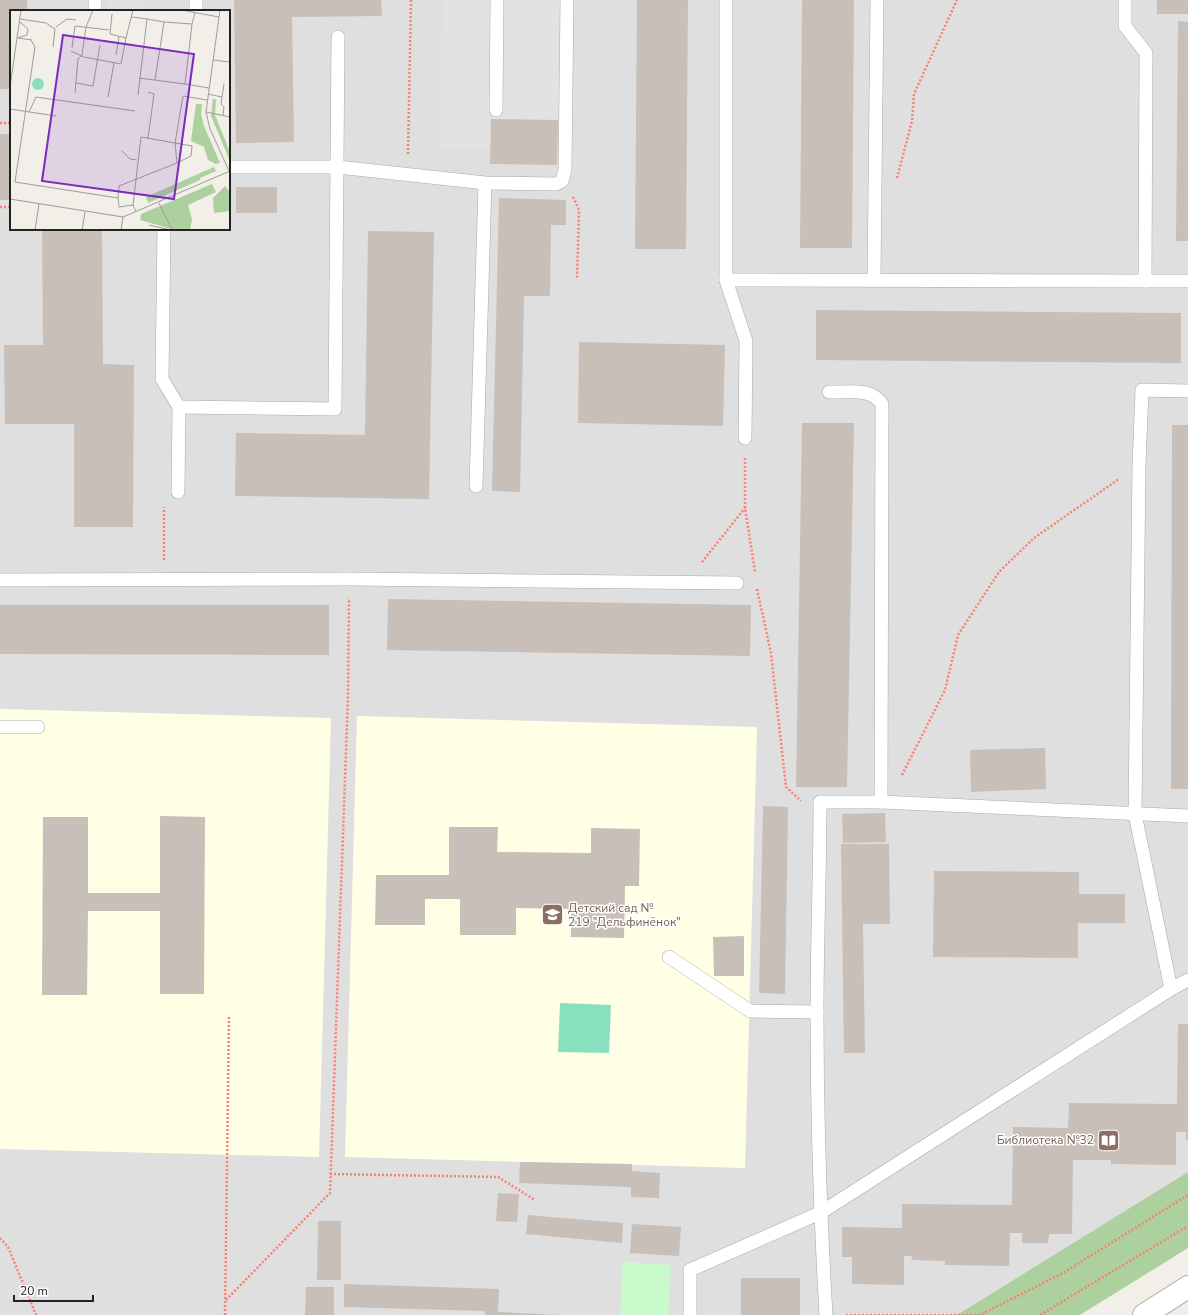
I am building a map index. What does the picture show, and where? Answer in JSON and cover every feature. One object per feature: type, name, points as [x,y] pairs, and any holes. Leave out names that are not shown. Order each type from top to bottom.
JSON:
[{"type":"street","points":[[1144,1315],[1188,1288]]},
{"type":"lane","points":[[95,0],[96,10]]},
{"type":"lane","points":[[496,110],[497,0]]},
{"type":"lane","points":[[230,167],[338,167],[485,183],[556,184],[562,181],[565,176],[567,0]]},
{"type":"lane","points":[[726,0],[726,280],[746,341],[746,438]]},
{"type":"lane","points":[[874,280],[877,0]]},
{"type":"lane","points":[[1125,0],[1125,26],[1146,53],[1145,282]]},
{"type":"lane","points":[[179,407],[335,410],[338,37]]},
{"type":"lane","points":[[476,486],[485,183]]},
{"type":"lane","points":[[164,230],[162,379],[179,407],[178,492]]},
{"type":"lane","points":[[726,280],[1188,281]]},
{"type":"lane","points":[[1171,989],[1135,814],[1139,465],[1142,390],[1188,391]]},
{"type":"lane","points":[[829,392],[869,393],[877,397],[882,404],[881,802]]},
{"type":"lane","points":[[0,580],[350,579],[737,583]]},
{"type":"lane","points":[[0,727],[38,727]]},
{"type":"lane","points":[[826,1315],[820,1213],[817,1012],[820,802],[881,802],[1188,816]]},
{"type":"lane","points":[[668,957],[750,1011],[817,1012]]},
{"type":"lane","points":[[690,1315],[690,1270],[820,1213],[1171,989],[1188,980]]},
{"type":"path","points":[[407,174],[411,0]]},
{"type":"path","points":[[874,206],[891,196],[912,121],[914,94],[957,0]]},
{"type":"path","points":[[565,176],[579,210],[577,278]]},
{"type":"path","points":[[746,438],[745,508],[755,576]]},
{"type":"path","points":[[881,802],[899,781],[945,690],[958,635],[999,572],[1034,538],[1139,465]]},
{"type":"path","points":[[164,580],[164,492],[178,492]]},
{"type":"path","points":[[686,582],[745,508]]},
{"type":"path","points":[[226,1300],[330,1193],[348,696],[350,579]]},
{"type":"path","points":[[756,584],[771,653],[786,787],[820,819]]},
{"type":"path","points":[[226,1315],[229,1015]]},
{"type":"path","points":[[330,1174],[498,1177],[535,1200]]},
{"type":"path","points":[[843,1315],[980,1315],[1064,1273],[1188,1195]]},
{"type":"path","points":[[1040,1315],[1188,1226]]},
{"type":"path","points":[[0,1238],[8,1247],[36,1315]]},
{"type":"shaded area","points":[[0,0],[1188,0],[1188,1242],[1069,1315],[0,1315]]},
{"type":"shaded area","points":[[108,0],[145,0],[145,10],[108,10]]},
{"type":"shaded area","points":[[442,0],[563,0],[561,120],[491,119],[490,148],[440,147]]},
{"type":"shaded area","points":[[0,709],[331,718],[319,1157],[0,1149]]},
{"type":"shaded area","name":"Детский сад № 219 \"Дельфинёнок\"","points":[[357,716],[757,727],[745,1168],[345,1157]]},
{"type":"green space","points":[[560,1003],[611,1005],[609,1053],[558,1052]]},
{"type":"green space","points":[[1188,1172],[1188,1248],[1080,1315],[957,1315]]},
{"type":"green space","points":[[623,1262],[671,1265],[668,1315],[620,1315]]},
{"type":"building","points":[[0,0],[27,0],[27,10],[10,10],[10,89],[0,89]]},
{"type":"building","points":[[234,0],[381,0],[382,16],[292,17],[294,142],[236,143]]},
{"type":"building","points":[[637,0],[688,0],[686,249],[635,249]]},
{"type":"building","points":[[802,0],[854,0],[852,248],[800,248]]},
{"type":"building","points":[[1157,0],[1188,0],[1188,14],[1157,14]]},
{"type":"building","points":[[1178,21],[1188,22],[1188,241],[1176,241]]},
{"type":"building","points":[[491,119],[558,120],[557,165],[490,164]]},
{"type":"building","points":[[0,134],[10,134],[10,200],[0,200]]},
{"type":"building","points":[[236,187],[277,187],[277,213],[236,213]]},
{"type":"building","points":[[499,198],[566,200],[566,225],[551,225],[550,296],[524,296],[520,492],[492,491]]},
{"type":"building","points":[[42,230],[102,230],[103,364],[134,365],[133,527],[74,527],[74,424],[5,424],[4,345],[43,345]]},
{"type":"building","points":[[368,231],[434,232],[429,499],[235,496],[236,433],[365,435]]},
{"type":"building","points":[[816,310],[1181,313],[1181,363],[816,360]]},
{"type":"building","points":[[579,342],[725,345],[723,426],[578,423]]},
{"type":"building","points":[[802,423],[854,423],[847,787],[796,787]]},
{"type":"building","points":[[1172,425],[1188,425],[1188,789],[1171,789]]},
{"type":"building","points":[[388,599],[751,605],[750,656],[387,650]]},
{"type":"building","points":[[0,605],[329,605],[329,655],[0,654]]},
{"type":"building","points":[[1045,748],[1046,789],[971,792],[970,750]]},
{"type":"building","points":[[763,806],[788,807],[785,994],[759,993]]},
{"type":"building","points":[[885,813],[886,842],[843,843],[842,814]]},
{"type":"building","points":[[160,816],[205,817],[204,994],[160,994],[160,911],[88,911],[87,995],[42,995],[43,817],[88,817],[88,893],[160,893]]},
{"type":"building","points":[[449,827],[498,827],[497,852],[591,853],[591,828],[640,829],[639,886],[625,886],[624,938],[571,937],[571,909],[516,908],[516,935],[460,935],[460,899],[425,899],[425,925],[375,925],[376,875],[449,875]]},
{"type":"building","points":[[841,844],[889,844],[890,924],[863,924],[865,1053],[844,1053]]},
{"type":"building","points":[[934,871],[1079,872],[1079,894],[1125,894],[1125,923],[1078,923],[1078,958],[933,957]]},
{"type":"building","points":[[744,936],[744,976],[714,976],[713,937]]},
{"type":"building","points":[[1178,1024],[1188,1024],[1188,1140],[1186,1140],[1186,1132],[1176,1132],[1176,1165],[1111,1164],[1111,1160],[1073,1160],[1072,1234],[1049,1234],[1048,1243],[1022,1243],[1022,1233],[1010,1233],[1009,1266],[945,1265],[945,1261],[911,1260],[912,1256],[904,1256],[904,1285],[852,1284],[852,1257],[842,1257],[842,1227],[902,1228],[902,1204],[1012,1205],[1013,1127],[1068,1128],[1069,1103],[1177,1104]]},
{"type":"building","points":[[520,1162],[632,1164],[632,1171],[660,1173],[659,1198],[631,1197],[631,1187],[519,1183]]},
{"type":"building","points":[[498,1193],[519,1194],[517,1222],[496,1221]]},
{"type":"building","points":[[528,1215],[623,1223],[622,1243],[526,1234]]},
{"type":"building","points":[[318,1221],[341,1221],[341,1280],[317,1280]]},
{"type":"building","points":[[632,1224],[681,1227],[679,1256],[630,1253]]},
{"type":"building","points":[[741,1278],[800,1278],[800,1315],[741,1315]]},
{"type":"building","points":[[344,1284],[499,1289],[498,1312],[561,1315],[485,1315],[485,1311],[344,1307]]},
{"type":"building","points":[[306,1287],[334,1287],[334,1315],[305,1315]]},
{"type":"place","name":"Детский сад № 219 \"Дельфинёнок\"","points":[[552,915]]},
{"type":"place","name":"Библиотека №32","points":[[1109,1140]]}]
